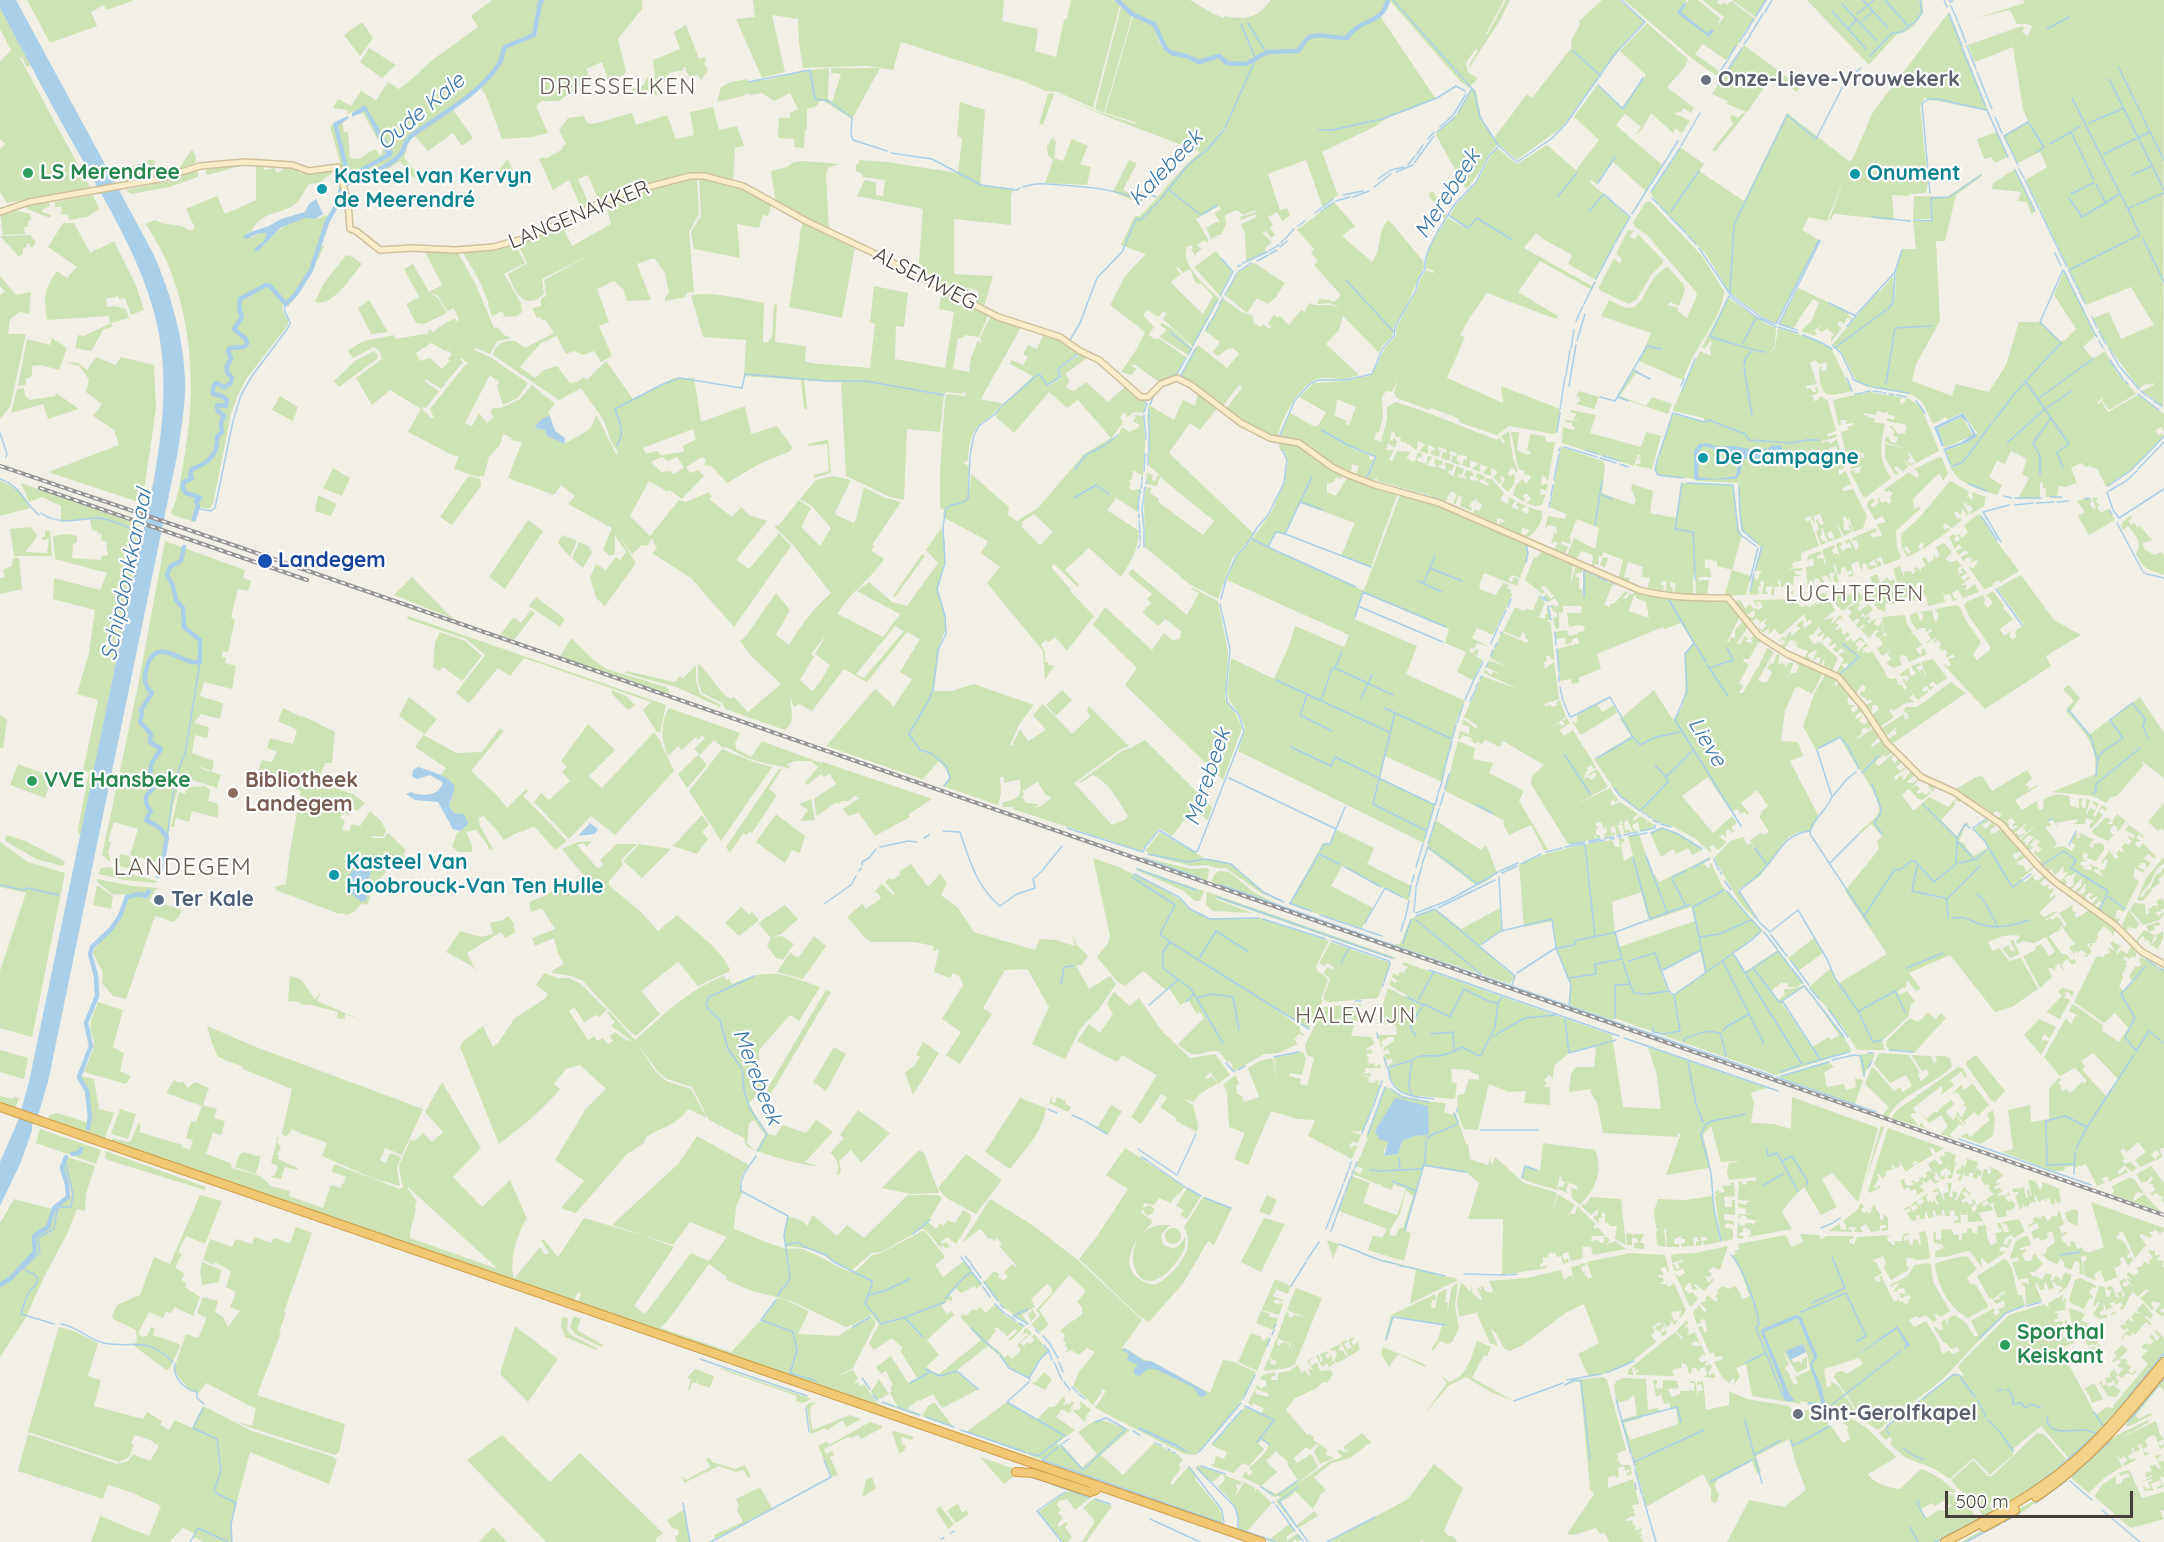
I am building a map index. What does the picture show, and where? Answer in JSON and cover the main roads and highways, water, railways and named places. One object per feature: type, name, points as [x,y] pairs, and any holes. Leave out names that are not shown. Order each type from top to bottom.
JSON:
[{"type":"highway","points":[[0,1107],[6,1112],[1261,1542]]},
{"type":"highway","points":[[104,1145],[1246,1542]]},
{"type":"highway","points":[[1945,1542],[2013,1506],[2072,1464],[2109,1428],[2164,1362]]},
{"type":"highway","points":[[1956,1542],[2016,1510],[2067,1475],[2120,1425],[2164,1370]]},
{"type":"highway","points":[[1016,1472],[1033,1473],[1090,1491],[1096,1490]]},
{"type":"main road","name":"LANGENAKKER","points":[[0,212],[24,204],[159,179],[197,166],[238,162],[289,164],[309,171],[338,167],[348,202],[350,229],[382,250],[405,248],[456,250],[499,246],[530,237],[625,193],[695,175],[742,186],[772,201]]},
{"type":"main road","name":"ALSEMWEG","points":[[772,201],[806,221],[998,317],[1049,332],[1099,360],[1141,397],[1148,398],[1165,381],[1174,378],[1181,379],[1241,423],[1270,438],[1299,443],[1338,471],[1375,485],[1439,503],[1651,594],[1728,598],[1765,640],[1787,654],[1838,677],[1864,708],[1886,742],[1921,777],[1954,792],[2001,824],[2055,882],[2115,925],[2142,952],[2164,964]]},
{"type":"water","points":[[0,0],[16,0],[153,253],[170,298],[178,330],[184,362],[185,388],[177,456],[48,1082],[20,1164],[0,1206],[0,1162],[18,1121],[29,1082],[154,479],[162,416],[163,375],[159,333],[154,312],[131,250],[0,8]]},
{"type":"water","points":[[1684,3],[1686,4],[1681,12],[1707,33],[1712,29],[1714,31],[1709,37],[1677,13]]},
{"type":"water","points":[[365,105],[393,152],[392,156],[350,178],[346,177],[333,123],[348,116],[349,118],[338,126],[350,174],[386,154],[365,111],[352,117],[352,113]]},
{"type":"water","points":[[316,199],[323,214],[315,219],[305,218],[280,228],[258,251],[254,249],[264,241],[267,233],[260,233],[246,239],[243,237],[281,219],[305,212],[309,204]]},
{"type":"water","points":[[1963,413],[1977,436],[1944,451],[1943,449],[1962,442],[1973,434],[1967,422],[1961,417],[1938,428],[1944,446],[1942,447],[1934,427]]},
{"type":"water","points":[[550,416],[555,431],[565,438],[564,444],[546,435],[545,430],[535,426],[543,418]]},
{"type":"water","points":[[1699,444],[1750,449],[1768,449],[1779,445],[1783,451],[1769,452],[1764,461],[1753,457],[1744,459],[1740,474],[1736,479],[1696,480],[1694,479],[1694,451]],"holes":[[[1703,446],[1712,448],[1716,452],[1739,454],[1736,476],[1715,479],[1698,477],[1699,451]]]},
{"type":"water","points":[[418,767],[452,782],[454,789],[449,806],[454,813],[464,814],[468,822],[460,831],[453,829],[438,802],[415,800],[406,794],[411,792],[423,795],[433,793],[443,784],[430,775],[417,779],[412,776],[413,770]]},
{"type":"water","points":[[590,823],[598,829],[595,834],[578,836]]},
{"type":"water","points":[[361,862],[370,865],[372,870],[366,884],[367,899],[362,902],[349,892],[345,883],[347,877]]},
{"type":"water","points":[[1395,1098],[1428,1106],[1429,1133],[1402,1141],[1398,1154],[1384,1156],[1388,1142],[1379,1139],[1375,1131]]},
{"type":"water","points":[[1796,1315],[1801,1317],[1817,1355],[1812,1365],[1821,1385],[1826,1407],[1807,1404],[1808,1402],[1820,1403],[1821,1400],[1810,1365],[1814,1357],[1798,1318],[1764,1332],[1789,1393],[1795,1401],[1784,1399],[1783,1389],[1761,1332],[1762,1329]]},
{"type":"water","points":[[1897,1326],[1910,1345],[1920,1339],[1904,1349],[1906,1344],[1897,1329],[1853,1358]]},
{"type":"water","points":[[1803,1344],[1806,1352],[1790,1360],[1786,1351]]},
{"type":"water","points":[[1125,1348],[1144,1361],[1151,1361],[1203,1390],[1207,1395],[1200,1397],[1193,1387],[1155,1369],[1148,1369],[1139,1376],[1134,1374],[1134,1369],[1138,1365],[1127,1360],[1129,1354],[1122,1350]]},
{"type":"water","points":[[1139,1427],[1176,1444],[1193,1455],[1138,1429]]},
{"type":"waterway","name":"Oude Kale","points":[[346,184],[393,161],[401,154],[410,137],[481,85],[500,62],[505,47],[534,35],[542,0]]},
{"type":"waterway","name":"Kalebeek","points":[[1117,0],[1132,14],[1154,24],[1166,49],[1172,53],[1199,62],[1219,56],[1227,63],[1246,64],[1267,52],[1298,51],[1305,40],[1311,37],[1320,35],[1347,38],[1357,27],[1378,17],[1386,7],[1388,0]]},
{"type":"waterway","points":[[1393,0],[1474,91],[1480,117],[1498,145]]},
{"type":"waterway","name":"Merebeek","points":[[1279,437],[1295,400],[1310,384],[1318,380],[1346,380],[1372,374],[1383,348],[1394,336],[1395,327],[1416,290],[1418,280],[1425,269],[1429,248],[1438,231],[1454,205],[1476,182],[1489,156],[1499,146],[1517,162],[1551,139],[1565,125],[1615,54],[1645,22],[1621,0]]},
{"type":"waterway","points":[[1756,16],[1766,0]]},
{"type":"waterway","points":[[1765,12],[1772,0]]},
{"type":"waterway","points":[[1863,0],[1888,28]]},
{"type":"waterway","points":[[1857,14],[1874,0]]},
{"type":"waterway","points":[[1885,0],[1908,26]]},
{"type":"waterway","points":[[1870,56],[1892,33],[1902,32],[1917,20],[1922,12],[1920,0]]},
{"type":"waterway","points":[[1944,0],[1947,7]]},
{"type":"waterway","points":[[1842,4],[1876,40]]},
{"type":"waterway","points":[[1951,6],[1958,22]]},
{"type":"waterway","points":[[1832,11],[1866,49]]},
{"type":"waterway","points":[[1863,20],[1873,11]]},
{"type":"waterway","points":[[1750,35],[1763,14]]},
{"type":"waterway","points":[[1949,14],[1962,46]]},
{"type":"waterway","points":[[2047,29],[2069,17]]},
{"type":"waterway","points":[[1744,35],[1754,19]]},
{"type":"waterway","points":[[1848,29],[1856,20]]},
{"type":"waterway","points":[[1248,23],[1264,49]]},
{"type":"waterway","points":[[1241,24],[1254,55]]},
{"type":"waterway","points":[[1959,24],[1966,43]]},
{"type":"waterway","points":[[1740,41],[1743,36]]},
{"type":"waterway","points":[[1744,44],[1750,36]]},
{"type":"waterway","points":[[1728,59],[1736,46]]},
{"type":"waterway","points":[[1967,46],[1976,69]]},
{"type":"waterway","points":[[1718,85],[1742,48]]},
{"type":"waterway","points":[[1962,48],[1985,105]]},
{"type":"waterway","points":[[1573,51],[1601,76]]},
{"type":"waterway","name":"Kalebeek","points":[[1225,128],[1256,58]]},
{"type":"waterway","points":[[1718,75],[1727,61]]},
{"type":"waterway","points":[[1730,294],[1734,225],[1787,115],[1816,139],[1846,80],[1861,68]]},
{"type":"waterway","points":[[2119,68],[2150,132]]},
{"type":"waterway","points":[[748,82],[810,70],[815,99],[829,101],[852,118],[853,140],[887,151]]},
{"type":"waterway","points":[[1977,72],[1992,109]]},
{"type":"waterway","points":[[1598,85],[1623,109],[1643,78]]},
{"type":"waterway","points":[[2109,79],[2164,190]]},
{"type":"waterway","points":[[1319,130],[1332,130],[1382,119],[1437,98],[1456,86],[1465,91]]},
{"type":"waterway","points":[[1458,113],[1471,90]]},
{"type":"waterway","points":[[1440,127],[1454,114],[1466,94]]},
{"type":"waterway","points":[[2072,98],[2128,209]]},
{"type":"waterway","points":[[1930,193],[1922,104],[1928,99],[1987,110],[2008,157]]},
{"type":"waterway","points":[[2089,123],[2124,108]]},
{"type":"waterway","points":[[1681,146],[1700,113]]},
{"type":"waterway","points":[[1437,132],[1455,117]]},
{"type":"waterway","points":[[1995,117],[2002,133]]},
{"type":"waterway","points":[[2018,165],[2004,136],[2028,122],[2044,147],[2037,152]]},
{"type":"waterway","points":[[2071,132],[2080,126]]},
{"type":"waterway","name":"Kalebeek","points":[[1071,342],[1097,278],[1122,252],[1136,219],[1141,220],[1188,165],[1207,150],[1224,130]]},
{"type":"waterway","points":[[1428,139],[1434,132]]},
{"type":"waterway","points":[[2050,144],[2071,132],[2094,180]]},
{"type":"waterway","points":[[2104,154],[2150,132],[2164,160]]},
{"type":"waterway","points":[[1414,163],[1434,136]]},
{"type":"waterway","points":[[1651,184],[1678,141]]},
{"type":"waterway","points":[[1417,154],[1423,145]]},
{"type":"waterway","points":[[1651,192],[1680,148]]},
{"type":"waterway","points":[[891,153],[932,159],[981,185],[1017,190],[1020,188]]},
{"type":"waterway","points":[[1408,165],[1415,156]]},
{"type":"waterway","points":[[1598,183],[1615,157]]},
{"type":"waterway","points":[[1396,172],[1413,165]]},
{"type":"waterway","points":[[2132,175],[2152,166]]},
{"type":"waterway","points":[[1378,179],[1391,170],[1404,167]]},
{"type":"waterway","points":[[2019,169],[2024,178]]},
{"type":"waterway","points":[[2015,170],[2035,211]]},
{"type":"waterway","points":[[1671,211],[1699,171]]},
{"type":"waterway","points":[[1558,196],[1577,173]]},
{"type":"waterway","points":[[1374,187],[1391,174]]},
{"type":"waterway","points":[[1914,220],[1932,221],[1931,198],[1949,197],[1981,175]]},
{"type":"waterway","points":[[2025,180],[2039,209]]},
{"type":"waterway","points":[[2071,194],[2093,183]]},
{"type":"waterway","points":[[1023,187],[1051,184],[1102,189],[1141,200],[1146,193],[1156,197]]},
{"type":"waterway","points":[[2096,184],[2105,202]]},
{"type":"waterway","points":[[1632,214],[1650,185]]},
{"type":"waterway","name":"Oude Kale","points":[[194,519],[198,506],[196,501],[200,498],[186,493],[183,483],[192,478],[190,474],[192,469],[211,458],[216,449],[217,437],[222,432],[221,423],[224,416],[218,411],[217,406],[226,406],[227,400],[213,394],[213,388],[216,383],[224,387],[230,384],[232,378],[227,372],[227,366],[231,358],[228,351],[230,348],[244,347],[247,344],[246,339],[234,329],[242,317],[239,308],[240,299],[266,285],[270,286],[286,304],[296,294],[311,270],[327,222],[338,203],[341,188]]},
{"type":"waterway","points":[[1169,190],[1201,215]]},
{"type":"waterway","points":[[1343,195],[1363,191]]},
{"type":"waterway","points":[[1353,197],[1369,191]]},
{"type":"waterway","points":[[2136,205],[2164,193]]},
{"type":"waterway","points":[[1589,211],[1604,194],[1617,206]]},
{"type":"waterway","points":[[2069,198],[2082,217],[2120,194]]},
{"type":"waterway","points":[[1336,201],[1350,197]]},
{"type":"waterway","points":[[1652,198],[1658,204]]},
{"type":"waterway","points":[[1323,207],[1333,199]]},
{"type":"waterway","points":[[1320,212],[1334,202]]},
{"type":"waterway","points":[[1203,214],[1217,205]]},
{"type":"waterway","points":[[1660,206],[1668,214]]},
{"type":"waterway","points":[[2129,240],[2140,235],[2128,209],[2133,206]]},
{"type":"waterway","points":[[1615,243],[1630,217],[1619,207]]},
{"type":"waterway","points":[[1315,213],[1321,208]]},
{"type":"waterway","points":[[2040,211],[2067,267]]},
{"type":"waterway","points":[[1448,215],[1468,228],[1477,218],[1511,239]]},
{"type":"waterway","points":[[1670,217],[1686,233]]},
{"type":"waterway","points":[[1872,217],[1910,221]]},
{"type":"waterway","points":[[1298,226],[1305,221]]},
{"type":"waterway","points":[[1285,239],[1294,229]]},
{"type":"waterway","points":[[1688,236],[1696,244]]},
{"type":"waterway","points":[[2143,239],[2164,282]]},
{"type":"waterway","points":[[1699,248],[1730,294],[1762,318],[1776,324],[1819,240]]},
{"type":"waterway","points":[[1280,247],[1287,241]]},
{"type":"waterway","points":[[1797,330],[1779,324],[1820,241]]},
{"type":"waterway","points":[[2069,270],[2127,241]]},
{"type":"waterway","points":[[1269,251],[1279,245]]},
{"type":"waterway","points":[[1596,279],[1614,245]]},
{"type":"waterway","points":[[1270,254],[1277,250]]},
{"type":"waterway","points":[[1856,315],[1895,272],[1902,250]]},
{"type":"waterway","points":[[1243,263],[1267,252]]},
{"type":"waterway","points":[[2055,253],[2061,266]]},
{"type":"waterway","points":[[1257,261],[1268,255]]},
{"type":"waterway","points":[[1220,296],[1233,272],[1221,258]]},
{"type":"waterway","points":[[1239,271],[1251,263]]},
{"type":"waterway","points":[[2059,341],[2040,322],[2063,270]]},
{"type":"waterway","points":[[2064,271],[2086,316]]},
{"type":"waterway","points":[[1225,295],[1237,273]]},
{"type":"waterway","points":[[1888,309],[1893,302],[1895,274]]},
{"type":"waterway","points":[[2071,275],[2075,283]]},
{"type":"waterway","points":[[1346,280],[1394,332]]},
{"type":"waterway","points":[[1584,304],[1595,282]]},
{"type":"waterway","points":[[2076,285],[2079,290]]},
{"type":"waterway","points":[[2079,292],[2085,303]]},
{"type":"waterway","points":[[1765,352],[1710,336],[1729,296],[1756,317],[1776,327]]},
{"type":"waterway","points":[[1219,305],[1223,298]]},
{"type":"waterway","points":[[1205,323],[1217,301]]},
{"type":"waterway","points":[[1829,303],[1856,316],[1847,326]]},
{"type":"waterway","points":[[198,506],[200,509],[211,511],[215,508],[233,421],[241,395],[252,376],[288,328],[290,323],[284,309],[286,304]]},
{"type":"waterway","points":[[1576,321],[1583,306]]},
{"type":"waterway","points":[[1212,320],[1219,307]]},
{"type":"waterway","points":[[1836,347],[1886,310]]},
{"type":"waterway","points":[[1577,341],[1585,314]]},
{"type":"waterway","points":[[2092,317],[2097,328]]},
{"type":"waterway","points":[[1743,343],[1756,318]]},
{"type":"waterway","points":[[2087,318],[2094,332]]},
{"type":"waterway","points":[[1206,330],[1210,322]]},
{"type":"waterway","points":[[1193,345],[1204,325]]},
{"type":"waterway","points":[[1886,384],[1895,328],[1931,326]]},
{"type":"waterway","points":[[1778,327],[1798,333]]},
{"type":"waterway","points":[[1571,348],[1574,330]]},
{"type":"waterway","points":[[2099,331],[2106,344]]},
{"type":"waterway","points":[[1170,332],[1191,349]]},
{"type":"waterway","points":[[1803,335],[1832,349]]},
{"type":"waterway","points":[[2099,341],[2103,348]]},
{"type":"waterway","points":[[1994,421],[2015,393],[2061,343]]},
{"type":"waterway","points":[[1569,386],[1576,345]]},
{"type":"waterway","points":[[1832,345],[1841,353],[1854,380],[1869,386]]},
{"type":"waterway","points":[[1600,397],[1615,401],[1647,346],[1661,349]]},
{"type":"waterway","points":[[1188,355],[1192,348]]},
{"type":"waterway","points":[[1181,375],[1196,348]]},
{"type":"waterway","points":[[2109,348],[2119,366]]},
{"type":"waterway","points":[[1566,375],[1570,350]]},
{"type":"waterway","points":[[1744,365],[1746,357],[1752,351]]},
{"type":"waterway","name":"Kalebeek","points":[[944,786],[950,778],[946,766],[931,753],[920,750],[909,734],[929,700],[933,689],[938,650],[946,634],[945,616],[937,589],[945,563],[943,527],[946,508],[968,499],[970,456],[974,435],[979,426],[1037,375],[1040,375],[1047,385],[1060,377],[1058,369],[1079,353]]},
{"type":"waterway","points":[[1163,380],[1177,374],[1186,358]]},
{"type":"waterway","points":[[2039,398],[2094,358]]},
{"type":"waterway","points":[[1682,391],[1695,359]]},
{"type":"waterway","points":[[2110,360],[2123,379]]},
{"type":"waterway","points":[[2120,367],[2139,389]]},
{"type":"waterway","points":[[1744,368],[1752,415]]},
{"type":"waterway","points":[[1635,371],[1650,379]]},
{"type":"waterway","points":[[617,445],[621,431],[615,409],[663,384],[680,378],[742,388],[745,374],[825,381],[865,381],[944,395]]},
{"type":"waterway","points":[[1181,375],[1187,380]]},
{"type":"waterway","points":[[1560,409],[1565,377]]},
{"type":"waterway","points":[[1847,378],[1852,391]]},
{"type":"waterway","points":[[1681,386],[1684,379]]},
{"type":"waterway","points":[[2125,381],[2128,384]]},
{"type":"waterway","points":[[2026,382],[2069,444],[2057,452],[2063,468]]},
{"type":"waterway","points":[[1872,387],[1909,393]]},
{"type":"waterway","points":[[1865,392],[1870,391]]},
{"type":"waterway","points":[[1873,391],[1881,392]]},
{"type":"waterway","points":[[2007,443],[2045,409],[2072,391]]},
{"type":"waterway","points":[[2141,391],[2147,396]]},
{"type":"waterway","points":[[1855,394],[1863,393]]},
{"type":"waterway","points":[[1889,394],[1894,395]]},
{"type":"waterway","points":[[2138,394],[2155,407]]},
{"type":"waterway","points":[[1150,405],[1154,395]]},
{"type":"waterway","points":[[1897,395],[1906,397]]},
{"type":"waterway","points":[[1618,397],[1628,401]]},
{"type":"waterway","points":[[1144,401],[1147,404],[1144,412]]},
{"type":"waterway","points":[[1916,401],[1925,413]]},
{"type":"waterway","points":[[2154,401],[2162,406]]},
{"type":"waterway","points":[[1149,409],[1149,452]]},
{"type":"waterway","points":[[1557,432],[1560,413]]},
{"type":"waterway","points":[[1659,455],[1673,413],[1704,422],[1709,420],[1745,434],[1749,440],[1792,443],[1819,440]]},
{"type":"waterway","points":[[1144,415],[1146,439]]},
{"type":"waterway","points":[[2040,476],[2040,456],[2033,443],[2051,418]]},
{"type":"waterway","name":"Lieve","points":[[1980,439],[1992,423]]},
{"type":"waterway","points":[[1321,430],[1376,457],[1366,479],[1374,481]]},
{"type":"waterway","points":[[0,433],[6,457]]},
{"type":"waterway","points":[[1106,444],[1118,435]]},
{"type":"waterway","points":[[1280,436],[1299,440]]},
{"type":"waterway","points":[[2153,448],[2164,436]]},
{"type":"waterway","points":[[1951,467],[1963,462],[1979,441]]},
{"type":"waterway","points":[[2138,469],[2164,442]]},
{"type":"waterway","points":[[1305,444],[1326,459]]},
{"type":"waterway","points":[[1075,469],[1086,455],[1105,445]]},
{"type":"waterway","points":[[1564,447],[1597,457]]},
{"type":"waterway","points":[[2108,486],[2130,471],[2152,449]]},
{"type":"waterway","name":"Merebeek","points":[[1221,599],[1226,579],[1236,556],[1268,515],[1284,483],[1287,460],[1282,450]]},
{"type":"waterway","points":[[1585,450],[1598,454]]},
{"type":"waterway","points":[[1945,451],[1950,464]]},
{"type":"waterway","points":[[1144,471],[1145,454]]},
{"type":"waterway","points":[[1148,454],[1148,465]]},
{"type":"waterway","points":[[1554,480],[1559,454]]},
{"type":"waterway","points":[[1603,456],[1620,461]]},
{"type":"waterway","points":[[1658,457],[1655,470],[1658,475],[1683,478]]},
{"type":"waterway","points":[[1600,458],[1616,463]]},
{"type":"waterway","points":[[1620,464],[1628,467]]},
{"type":"waterway","points":[[2109,491],[2137,471]]},
{"type":"waterway","points":[[1252,539],[1268,547],[1276,532],[1285,534],[1312,477]]},
{"type":"waterway","points":[[0,479],[13,486],[39,515]]},
{"type":"waterway","points":[[1351,479],[1361,482]]},
{"type":"waterway","points":[[1595,525],[1602,481]]},
{"type":"waterway","points":[[1141,488],[1142,483]]},
{"type":"waterway","points":[[1378,483],[1389,486]]},
{"type":"waterway","points":[[1682,483],[1675,529],[1693,532],[1695,572]]},
{"type":"waterway","points":[[1687,483],[1733,485],[1738,531],[1756,546]]},
{"type":"waterway","points":[[1969,484],[1987,491]]},
{"type":"waterway","points":[[1074,498],[1096,485],[1109,494]]},
{"type":"waterway","points":[[1551,496],[1553,485]]},
{"type":"waterway","points":[[1144,493],[1145,487]]},
{"type":"waterway","points":[[1392,487],[1404,490]]},
{"type":"waterway","points":[[1739,487],[1740,514]]},
{"type":"waterway","points":[[2107,492],[2113,510],[2119,518],[2164,489]]},
{"type":"waterway","points":[[1407,491],[1415,493]]},
{"type":"waterway","points":[[1416,493],[1421,495]]},
{"type":"waterway","points":[[1144,495],[1142,509],[1144,529]]},
{"type":"waterway","points":[[1424,495],[1429,497]]},
{"type":"waterway","points":[[1602,495],[1612,499]]},
{"type":"waterway","points":[[1138,511],[1139,496]]},
{"type":"waterway","points":[[2004,496],[2012,498]]},
{"type":"waterway","points":[[1431,497],[1437,499]]},
{"type":"waterway","points":[[2051,497],[2062,497]]},
{"type":"waterway","points":[[2015,498],[2041,498]]},
{"type":"waterway","points":[[2085,499],[2089,498]]},
{"type":"waterway","points":[[2057,502],[2068,501]]},
{"type":"waterway","points":[[1301,502],[1323,510]]},
{"type":"waterway","points":[[1549,507],[1550,502]]},
{"type":"waterway","points":[[2036,503],[2054,502]]},
{"type":"waterway","points":[[2015,505],[2033,503]]},
{"type":"waterway","points":[[2001,542],[1983,512],[2009,505]]},
{"type":"waterway","points":[[2109,510],[2112,514]]},
{"type":"waterway","name":"Schipdonkkanaal","points":[[41,513],[61,521],[102,518],[135,530]]},
{"type":"waterway","points":[[1740,516],[1743,531],[1757,543]]},
{"type":"waterway","points":[[1981,516],[1997,540]]},
{"type":"waterway","points":[[1139,521],[1140,533]]},
{"type":"waterway","points":[[2117,523],[2142,570]]},
{"type":"waterway","points":[[1144,531],[1144,547]]},
{"type":"waterway","points":[[1285,534],[1371,567]]},
{"type":"waterway","points":[[1140,535],[1140,541]]},
{"type":"waterway","points":[[1138,548],[1140,544]]},
{"type":"waterway","points":[[1526,544],[1528,553],[1526,562]]},
{"type":"waterway","points":[[1755,571],[1762,546]]},
{"type":"waterway","name":"Oude Kale","points":[[158,876],[162,867],[167,837],[160,828],[146,820],[151,811],[146,798],[158,783],[150,775],[151,764],[161,749],[150,742],[151,734],[140,722],[141,710],[152,693],[146,685],[145,676],[152,657],[159,652],[164,652],[189,661],[200,662],[200,640],[184,627],[183,608],[176,600],[167,574],[171,566],[181,561],[184,547]]},
{"type":"waterway","points":[[1268,547],[1356,587]]},
{"type":"waterway","points":[[1750,580],[1758,548]]},
{"type":"waterway","points":[[1423,584],[1435,556]]},
{"type":"waterway","points":[[1430,568],[1462,581]]},
{"type":"waterway","points":[[1584,569],[1584,597]]},
{"type":"waterway","points":[[1585,571],[1592,574]]},
{"type":"waterway","points":[[1593,574],[1597,576]]},
{"type":"waterway","points":[[1750,591],[1754,574]]},
{"type":"waterway","points":[[2147,574],[2164,578]]},
{"type":"waterway","points":[[1602,579],[1607,581]]},
{"type":"waterway","points":[[1418,581],[1442,592]]},
{"type":"waterway","points":[[1996,589],[2022,625]]},
{"type":"waterway","points":[[1355,617],[1363,592],[1446,627]]},
{"type":"waterway","points":[[1540,596],[1544,600]]},
{"type":"waterway","points":[[1544,597],[1547,601]]},
{"type":"waterway","name":"Lieve","points":[[1668,598],[1694,643],[1685,654],[1687,691],[1675,720],[1741,826]]},
{"type":"waterway","points":[[1508,607],[1511,599]]},
{"type":"waterway","name":"Merebeek","points":[[1067,828],[1143,852],[1159,830],[1193,851],[1198,850],[1244,731],[1239,715],[1227,702],[1230,650],[1220,604]]},
{"type":"waterway","points":[[1548,606],[1551,620]]},
{"type":"waterway","points":[[1360,607],[1443,642]]},
{"type":"waterway","points":[[1499,625],[1506,610]]},
{"type":"waterway","points":[[1494,637],[1498,627]]},
{"type":"waterway","points":[[1555,632],[1556,645]]},
{"type":"waterway","points":[[1495,647],[1497,643]]},
{"type":"waterway","points":[[1694,643],[1706,662]]},
{"type":"waterway","points":[[1841,676],[1840,674],[1859,657],[1843,644]]},
{"type":"waterway","points":[[1709,668],[1733,660],[1727,648]]},
{"type":"waterway","points":[[1557,649],[1559,672]]},
{"type":"waterway","points":[[1491,656],[1493,650]]},
{"type":"waterway","points":[[1321,700],[1332,669],[1335,668],[1342,652]]},
{"type":"waterway","points":[[167,837],[175,783],[185,754],[200,662]]},
{"type":"waterway","points":[[1476,676],[1483,662]]},
{"type":"waterway","points":[[1486,667],[1488,663]]},
{"type":"waterway","points":[[1707,665],[1728,696]]},
{"type":"waterway","points":[[1335,668],[1393,695]]},
{"type":"waterway","points":[[1361,698],[1372,675]]},
{"type":"waterway","points":[[1559,675],[1559,681]]},
{"type":"waterway","points":[[1465,700],[1475,677]]},
{"type":"waterway","points":[[1276,680],[1389,732]]},
{"type":"waterway","points":[[1476,687],[1478,683]]},
{"type":"waterway","points":[[1560,687],[1563,701]]},
{"type":"waterway","points":[[1470,701],[1476,689]]},
{"type":"waterway","points":[[1307,695],[1300,715],[1332,731]]},
{"type":"waterway","points":[[1571,717],[1610,697],[1632,736]]},
{"type":"waterway","points":[[1564,703],[1570,717]]},
{"type":"waterway","points":[[2096,776],[2098,760],[2102,752],[2123,738],[2110,720],[2132,703],[2145,719],[2143,726],[2148,738]]},
{"type":"waterway","points":[[1457,723],[1463,705]]},
{"type":"waterway","points":[[1385,708],[1395,713]]},
{"type":"waterway","points":[[2068,709],[2091,737],[2097,759]]},
{"type":"waterway","points":[[1427,831],[1373,804],[1395,713],[1452,739],[1456,725]]},
{"type":"waterway","points":[[1597,758],[1633,737],[1640,745],[1656,737],[1680,732]]},
{"type":"waterway","points":[[1819,748],[1840,737],[1848,746],[1859,769]]},
{"type":"waterway","points":[[1444,770],[1452,741]]},
{"type":"waterway","points":[[1291,747],[1331,766],[1335,757],[1435,805],[1438,795]]},
{"type":"waterway","points":[[2093,794],[2096,784],[2140,748]]},
{"type":"waterway","points":[[1817,750],[1832,797],[1813,824],[1810,834],[1870,925]]},
{"type":"waterway","points":[[1614,788],[1620,796],[1640,811],[1668,782],[1666,777],[1692,751]]},
{"type":"waterway","points":[[1898,751],[1906,757]]},
{"type":"waterway","points":[[1565,755],[1590,794]]},
{"type":"waterway","points":[[1862,773],[1878,756]]},
{"type":"waterway","points":[[1655,765],[1666,777]]},
{"type":"waterway","points":[[1442,780],[1444,772]]},
{"type":"waterway","points":[[1832,797],[1856,772]]},
{"type":"waterway","points":[[1445,789],[1449,774]]},
{"type":"waterway","points":[[1229,778],[1336,829]]},
{"type":"waterway","points":[[1438,793],[1442,782]]},
{"type":"waterway","points":[[1872,784],[1881,809],[1880,815],[1874,822],[1882,834]]},
{"type":"waterway","points":[[1440,806],[1444,793]]},
{"type":"waterway","points":[[1864,916],[1895,869],[1900,870],[1911,861],[1915,861],[1934,882],[1956,864],[1957,838],[1923,804]]},
{"type":"waterway","points":[[1477,805],[1492,813]]},
{"type":"waterway","points":[[1321,850],[1324,844],[1330,844],[1345,807]]},
{"type":"waterway","points":[[1425,838],[1434,807]]},
{"type":"waterway","points":[[1436,819],[1439,809]]},
{"type":"waterway","points":[[1647,815],[1651,818]]},
{"type":"waterway","points":[[1973,828],[1987,818]]},
{"type":"waterway","points":[[1653,820],[1659,823]]},
{"type":"waterway","points":[[1428,844],[1435,822]]},
{"type":"waterway","points":[[1661,824],[1671,827]]},
{"type":"waterway","points":[[1957,838],[1965,824],[1970,828]]},
{"type":"waterway","points":[[1641,831],[1655,828],[1655,825]]},
{"type":"waterway","points":[[1651,833],[1662,828],[1678,834],[1702,849]]},
{"type":"waterway","points":[[1973,829],[1984,840],[2013,887],[2031,874]]},
{"type":"waterway","name":"Merebeek","points":[[943,831],[960,832],[980,882],[985,891],[1000,906],[1017,894],[1035,888],[1033,879],[1062,846]]},
{"type":"waterway","points":[[1810,831],[1788,840],[1770,863],[1739,891],[1759,922],[1770,932],[1798,910],[1827,959],[1835,978],[1858,1011],[1873,1042],[1882,1040]]},
{"type":"waterway","points":[[2069,845],[2076,831]]},
{"type":"waterway","points":[[1633,833],[1638,832]]},
{"type":"waterway","points":[[1624,835],[1631,833]]},
{"type":"waterway","points":[[1629,836],[1647,833]]},
{"type":"waterway","points":[[1830,863],[1859,834]]},
{"type":"waterway","name":"Merebeek","points":[[924,838],[929,835]]},
{"type":"waterway","points":[[1617,836],[1621,835]]},
{"type":"waterway","points":[[1605,838],[1614,837]]},
{"type":"waterway","points":[[1589,841],[1600,839]]},
{"type":"waterway","points":[[1589,843],[1605,840]]},
{"type":"waterway","name":"Merebeek","points":[[880,847],[908,841],[917,842]]},
{"type":"waterway","points":[[1957,841],[1975,860],[1986,851]]},
{"type":"waterway","points":[[1570,844],[1585,842]]},
{"type":"waterway","points":[[1416,867],[1423,844]]},
{"type":"waterway","points":[[1565,847],[1584,844]]},
{"type":"waterway","points":[[1585,845],[1595,936]]},
{"type":"waterway","points":[[1422,864],[1428,847],[1478,884],[1498,872]]},
{"type":"waterway","points":[[1546,852],[1562,848]]},
{"type":"waterway","points":[[1755,848],[1767,865]]},
{"type":"waterway","name":"Merebeek","points":[[862,865],[862,862],[869,858],[876,849]]},
{"type":"waterway","points":[[2041,866],[2062,852],[2076,860],[2071,868],[2108,891],[2100,910]]},
{"type":"waterway","points":[[1148,854],[1188,862],[1206,859],[1231,864],[1263,892],[1284,902]]},
{"type":"waterway","points":[[1291,902],[1319,854],[1339,864]]},
{"type":"waterway","points":[[1521,864],[1541,854]]},
{"type":"waterway","points":[[1646,856],[1667,912]]},
{"type":"waterway","points":[[1143,858],[1200,878]]},
{"type":"waterway","points":[[1633,858],[1650,919],[1691,904]]},
{"type":"waterway","points":[[1692,868],[1709,859]]},
{"type":"waterway","points":[[1714,859],[1719,870]]},
{"type":"waterway","points":[[1959,863],[1973,860]]},
{"type":"waterway","points":[[1500,871],[1518,863]]},
{"type":"waterway","points":[[1416,887],[1422,866]]},
{"type":"waterway","points":[[1502,873],[1517,866]]},
{"type":"waterway","points":[[1917,866],[1912,891],[1945,898],[1948,918]]},
{"type":"waterway","points":[[1947,899],[1980,866]]},
{"type":"waterway","points":[[1345,867],[1381,887]]},
{"type":"waterway","points":[[1137,869],[1196,890]]},
{"type":"waterway","points":[[1686,871],[1672,879],[1686,906]]},
{"type":"waterway","points":[[1134,874],[1179,897],[1190,909],[1210,919],[1259,918]]},
{"type":"waterway","points":[[1412,882],[1414,875]]},
{"type":"waterway","name":"Merebeek","points":[[824,904],[851,885],[856,876]]},
{"type":"waterway","points":[[1132,877],[1175,905],[1160,934],[1170,942],[1163,952],[1163,968],[1191,989],[1223,1043]]},
{"type":"waterway","points":[[1499,877],[1502,930]]},
{"type":"waterway","points":[[1438,908],[1495,880]]},
{"type":"waterway","points":[[1725,881],[1731,890]]},
{"type":"waterway","points":[[1416,913],[1447,901],[1478,884]]},
{"type":"waterway","points":[[0,885],[24,890],[28,888],[58,895]]},
{"type":"waterway","points":[[1221,885],[1484,977]]},
{"type":"waterway","points":[[1409,896],[1411,885]]},
{"type":"waterway","points":[[1365,923],[1385,888],[1402,897]]},
{"type":"waterway","points":[[1414,912],[1416,889]]},
{"type":"waterway","points":[[1706,972],[1693,907],[1724,890]]},
{"type":"waterway","name":"Oude Kale","points":[[88,1128],[90,1117],[87,1091],[79,1077],[91,1046],[86,1023],[97,996],[96,976],[90,954],[92,947],[111,929],[120,916],[127,897],[139,894],[146,896],[149,891]]},
{"type":"waterway","points":[[1727,891],[1749,917]]},
{"type":"waterway","points":[[1977,894],[1984,901]]},
{"type":"waterway","points":[[2071,896],[2076,900]]},
{"type":"waterway","points":[[1217,897],[1392,958]]},
{"type":"waterway","points":[[2109,897],[2125,909]]},
{"type":"waterway","points":[[1405,919],[1409,901]]},
{"type":"waterway","points":[[1289,903],[1311,911]]},
{"type":"waterway","points":[[1985,903],[1997,925]]},
{"type":"waterway","points":[[1416,916],[1435,909]]},
{"type":"waterway","points":[[1436,910],[1515,976],[1512,985]]},
{"type":"waterway","points":[[1320,915],[1382,936]]},
{"type":"waterway","points":[[1952,918],[1964,918],[1992,927],[2029,920]]},
{"type":"waterway","points":[[1263,919],[1326,939]]},
{"type":"waterway","points":[[1415,919],[1481,974]]},
{"type":"waterway","points":[[1482,944],[1501,931],[1552,919],[1556,948],[1571,985],[1569,1005]]},
{"type":"waterway","points":[[1751,919],[1760,929]]},
{"type":"waterway","points":[[1403,943],[1411,920]]},
{"type":"waterway","points":[[1578,940],[1613,933],[1648,920]]},
{"type":"waterway","points":[[1700,937],[1719,934],[1751,920]]},
{"type":"waterway","points":[[1401,931],[1404,921]]},
{"type":"waterway","points":[[1200,957],[1216,931],[1247,951]]},
{"type":"waterway","points":[[1653,1028],[1653,1032],[1663,1034],[1680,1031],[1674,995],[1761,931]]},
{"type":"waterway","points":[[1569,978],[1596,974],[1595,964],[1622,959],[1615,932]]},
{"type":"waterway","points":[[1764,932],[1777,949]]},
{"type":"waterway","points":[[1771,935],[1787,956]]},
{"type":"waterway","points":[[1517,973],[1554,949],[1574,945],[1576,940]]},
{"type":"waterway","points":[[1332,941],[1389,961],[1384,982]]},
{"type":"waterway","points":[[1170,942],[1309,1029]]},
{"type":"waterway","points":[[1341,963],[1349,948]]},
{"type":"waterway","points":[[1663,970],[1701,950]]},
{"type":"waterway","points":[[1778,951],[1803,983]]},
{"type":"waterway","points":[[1746,973],[1777,952]]},
{"type":"waterway","points":[[1629,961],[1655,953],[1669,991]]},
{"type":"waterway","points":[[1907,968],[1943,953]]},
{"type":"waterway","points":[[1734,955],[1802,1064]]},
{"type":"waterway","points":[[2146,959],[2156,966]]},
{"type":"waterway","points":[[1723,961],[1764,1044]]},
{"type":"waterway","points":[[1791,961],[1809,985]]},
{"type":"waterway","points":[[1623,962],[1630,984]]},
{"type":"waterway","points":[[1061,984],[1064,967],[1073,966]]},
{"type":"waterway","points":[[2145,967],[2121,994],[2135,1018],[2125,1037],[2136,1051],[2149,1031],[2163,1043]]},
{"type":"waterway","points":[[1753,968],[1779,1002],[1783,1002],[1820,1059]]},
{"type":"waterway","points":[[2159,968],[2164,970]]},
{"type":"waterway","points":[[1429,970],[1619,1036]]},
{"type":"waterway","points":[[1419,999],[1433,973]]},
{"type":"waterway","name":"Merebeek","points":[[754,976],[709,997],[706,1005],[720,1020],[728,1049],[742,1069],[744,1090],[750,1109],[767,1134],[758,1151]]},
{"type":"waterway","points":[[1485,977],[1624,1025]]},
{"type":"waterway","points":[[1149,1005],[1178,980]]},
{"type":"waterway","points":[[1615,1018],[1615,985],[1630,984],[1634,993],[1644,994]]},
{"type":"waterway","points":[[1781,1002],[1804,986],[1815,999]]},
{"type":"waterway","points":[[1810,988],[1819,999]]},
{"type":"waterway","points":[[1424,1004],[1450,1017],[1464,989],[1488,1001],[1498,1003]]},
{"type":"waterway","points":[[1647,994],[1669,991],[1674,995]]},
{"type":"waterway","points":[[1859,1011],[1895,991],[1905,1012]]},
{"type":"waterway","points":[[1186,1002],[1194,994]]},
{"type":"waterway","points":[[1197,998],[1212,994],[1233,997],[1239,1030]]},
{"type":"waterway","points":[[1411,1069],[1412,1060],[1418,1057],[1444,1055],[1462,1047],[1481,1055],[1495,1027],[1498,1003],[1503,996]]},
{"type":"waterway","points":[[1407,997],[1423,1005],[1410,1027],[1416,1036]]},
{"type":"waterway","points":[[1355,1001],[1361,1001]]},
{"type":"waterway","points":[[1816,1001],[1844,1037]]},
{"type":"waterway","points":[[1829,1010],[1848,1037]]},
{"type":"waterway","points":[[1723,1031],[1749,1014]]},
{"type":"waterway","points":[[1493,1037],[1525,1018],[1555,1015]]},
{"type":"waterway","points":[[1565,1019],[1569,1053],[1599,1045]]},
{"type":"waterway","points":[[1628,1026],[1773,1076]]},
{"type":"waterway","points":[[1431,1034],[1453,1032],[1454,1050]]},
{"type":"waterway","points":[[1684,1042],[1684,1039],[1698,1034],[1717,1032],[1721,1034],[1726,1056]]},
{"type":"waterway","points":[[1377,1033],[1378,1038]]},
{"type":"waterway","points":[[1624,1038],[1778,1091]]},
{"type":"waterway","points":[[1601,1044],[1616,1040]]},
{"type":"waterway","points":[[1890,1050],[1913,1052]]},
{"type":"waterway","points":[[1274,1057],[1299,1052]]},
{"type":"waterway","points":[[1831,1057],[1849,1052]]},
{"type":"waterway","points":[[1868,1053],[1873,1053]]},
{"type":"waterway","points":[[1832,1060],[1854,1055],[1861,1056]]},
{"type":"waterway","points":[[2073,1164],[2047,1165],[2046,1121],[2065,1116],[2087,1127],[2134,1055]]},
{"type":"waterway","points":[[1384,1057],[1387,1067]]},
{"type":"waterway","points":[[1806,1064],[1830,1057]]},
{"type":"waterway","points":[[1861,1057],[1864,1070]]},
{"type":"waterway","points":[[1390,1078],[1388,1068],[1412,1060]]},
{"type":"waterway","points":[[1868,1068],[1872,1061]]},
{"type":"waterway","points":[[1688,1062],[1696,1104],[1703,1122]]},
{"type":"waterway","points":[[1781,1076],[1829,1062]]},
{"type":"waterway","points":[[1226,1063],[1235,1071]]},
{"type":"waterway","points":[[1781,1072],[1800,1065]]},
{"type":"waterway","points":[[1238,1070],[1245,1066]]},
{"type":"waterway","points":[[1410,1071],[1409,1089],[1413,1096]]},
{"type":"waterway","points":[[1776,1077],[1876,1112]]},
{"type":"waterway","points":[[1390,1079],[1393,1085],[1403,1093],[1434,1099]]},
{"type":"waterway","points":[[1373,1107],[1382,1081]]},
{"type":"waterway","points":[[1368,1134],[1385,1087]]},
{"type":"waterway","points":[[1391,1089],[1402,1097],[1429,1102]]},
{"type":"waterway","points":[[1048,1109],[1057,1113]]},
{"type":"waterway","points":[[1362,1133],[1372,1109]]},
{"type":"waterway","points":[[1454,1113],[1458,1122]]},
{"type":"waterway","points":[[1706,1124],[1746,1114]]},
{"type":"waterway","points":[[1072,1115],[1083,1120]]},
{"type":"waterway","points":[[1085,1121],[1107,1134]]},
{"type":"waterway","points":[[1439,1132],[1458,1124]]},
{"type":"waterway","points":[[1705,1125],[1701,1135],[1711,1173],[1714,1209],[1721,1241]]},
{"type":"waterway","points":[[2076,1149],[2087,1127]]},
{"type":"waterway","points":[[1481,1130],[1538,1130]]},
{"type":"waterway","points":[[1427,1138],[1437,1132]]},
{"type":"waterway","points":[[1138,1149],[1177,1175],[1196,1134]]},
{"type":"waterway","points":[[1959,1139],[2091,1185]]},
{"type":"waterway","points":[[1405,1230],[1425,1161],[1426,1141]]},
{"type":"waterway","name":"Oude Kale","points":[[72,1154],[79,1153],[81,1149]]},
{"type":"waterway","points":[[1767,1149],[1768,1156],[1777,1153],[1798,1191]]},
{"type":"waterway","points":[[2074,1174],[2075,1152]]},
{"type":"waterway","name":"Merebeek","points":[[756,1156],[743,1176],[741,1191],[788,1216],[784,1235],[790,1277],[778,1296]]},
{"type":"waterway","points":[[1782,1161],[1792,1156],[1808,1182],[1806,1185]]},
{"type":"waterway","name":"Oude Kale","points":[[0,1285],[11,1278],[33,1254],[35,1251],[34,1236],[48,1227],[54,1208],[68,1197],[62,1168],[66,1157]]},
{"type":"waterway","points":[[1141,1157],[1148,1161]]},
{"type":"waterway","points":[[1399,1158],[1400,1169]]},
{"type":"waterway","points":[[54,1324],[21,1314],[29,1292],[36,1285],[37,1280],[35,1275],[23,1269],[40,1252],[38,1238],[54,1229],[57,1210],[61,1207],[71,1207],[73,1194],[64,1161]]},
{"type":"waterway","points":[[1149,1162],[1185,1187]]},
{"type":"waterway","points":[[1349,1169],[1351,1162]]},
{"type":"waterway","points":[[1355,1168],[1357,1162]]},
{"type":"waterway","points":[[1423,1165],[1466,1172]]},
{"type":"waterway","points":[[1522,1177],[1525,1166],[1536,1170]]},
{"type":"waterway","points":[[1370,1170],[1422,1169]]},
{"type":"waterway","points":[[1352,1174],[1354,1170]]},
{"type":"waterway","points":[[1344,1182],[1348,1171]]},
{"type":"waterway","points":[[1764,1185],[1783,1174]]},
{"type":"waterway","points":[[1345,1193],[1350,1179]]},
{"type":"waterway","points":[[1392,1181],[1416,1191]]},
{"type":"waterway","points":[[1342,1188],[1343,1184]]},
{"type":"waterway","points":[[1187,1188],[1201,1196]]},
{"type":"waterway","points":[[1326,1229],[1341,1190]]},
{"type":"waterway","points":[[1331,1231],[1344,1195]]},
{"type":"waterway","points":[[1205,1198],[1231,1208]]},
{"type":"waterway","points":[[1834,1222],[1840,1218]]},
{"type":"waterway","points":[[913,1234],[930,1220]]},
{"type":"waterway","points":[[1821,1228],[1833,1223]]},
{"type":"waterway","points":[[785,1245],[798,1242],[872,1281],[865,1304],[879,1322]]},
{"type":"waterway","points":[[1307,1260],[1319,1242]]},
{"type":"waterway","points":[[1339,1244],[1360,1252]]},
{"type":"waterway","points":[[2060,1255],[2080,1252]]},
{"type":"waterway","points":[[1361,1253],[1382,1261]]},
{"type":"waterway","points":[[1731,1255],[1736,1260],[1749,1288],[1759,1324],[1756,1328],[1783,1396]]},
{"type":"waterway","points":[[965,1256],[971,1263]]},
{"type":"waterway","points":[[961,1257],[971,1270]]},
{"type":"waterway","points":[[1812,1303],[1845,1288],[1832,1257]]},
{"type":"waterway","points":[[1383,1261],[1396,1264]]},
{"type":"waterway","points":[[1291,1286],[1306,1262]]},
{"type":"waterway","points":[[971,1264],[981,1278]]},
{"type":"waterway","points":[[1398,1265],[1405,1267]]},
{"type":"waterway","points":[[1407,1267],[1417,1269]]},
{"type":"waterway","points":[[1419,1270],[1445,1276]]},
{"type":"waterway","points":[[945,1299],[965,1276],[972,1272],[981,1284]]},
{"type":"waterway","points":[[1464,1274],[1508,1275]]},
{"type":"waterway","points":[[1510,1275],[1517,1274]]},
{"type":"waterway","points":[[869,1295],[910,1279]]},
{"type":"waterway","points":[[984,1282],[998,1301]]},
{"type":"waterway","points":[[983,1287],[990,1297]]},
{"type":"waterway","points":[[1801,1312],[1846,1293],[1866,1336],[1857,1341]]},
{"type":"waterway","name":"Merebeek","points":[[776,1300],[761,1320],[793,1332],[797,1351],[790,1373],[816,1381]]},
{"type":"waterway","points":[[880,1324],[945,1302]]},
{"type":"waterway","points":[[2027,1306],[2041,1302]]},
{"type":"waterway","points":[[995,1304],[1004,1313]]},
{"type":"waterway","points":[[1000,1304],[1004,1308]]},
{"type":"waterway","points":[[1980,1338],[2006,1313],[2024,1306]]},
{"type":"waterway","points":[[1015,1315],[1028,1309]]},
{"type":"waterway","points":[[1006,1314],[1016,1321]]},
{"type":"waterway","points":[[1013,1315],[1028,1324]]},
{"type":"waterway","points":[[853,1327],[870,1317]]},
{"type":"waterway","points":[[1386,1340],[1393,1317],[1445,1325]]},
{"type":"waterway","points":[[905,1318],[923,1337]]},
{"type":"waterway","points":[[1019,1323],[1024,1326]]},
{"type":"waterway","points":[[61,1324],[104,1343],[155,1348],[173,1362]]},
{"type":"waterway","points":[[1274,1328],[1276,1324]]},
{"type":"waterway","points":[[971,1328],[992,1348]]},
{"type":"waterway","points":[[1036,1330],[1039,1333]]},
{"type":"waterway","points":[[1272,1335],[1274,1330]]},
{"type":"waterway","points":[[1043,1336],[1051,1345]]},
{"type":"waterway","points":[[1267,1346],[1270,1339]]},
{"type":"waterway","points":[[1030,1380],[1041,1358],[1049,1351],[1044,1345]]},
{"type":"waterway","points":[[1051,1346],[1058,1358]]},
{"type":"waterway","points":[[994,1349],[998,1353]]},
{"type":"waterway","points":[[1829,1407],[1901,1351]]},
{"type":"waterway","points":[[1049,1352],[1052,1360]]},
{"type":"waterway","points":[[1745,1363],[1766,1353]]},
{"type":"waterway","points":[[2067,1460],[2104,1427],[2164,1353]]},
{"type":"waterway","points":[[1000,1355],[1009,1368],[1029,1378]]},
{"type":"waterway","points":[[700,1359],[807,1396]]},
{"type":"waterway","points":[[1611,1371],[1634,1361]]},
{"type":"waterway","points":[[1054,1362],[1062,1380]]},
{"type":"waterway","points":[[1059,1362],[1063,1372]]},
{"type":"waterway","points":[[175,1364],[177,1378],[188,1389],[197,1392],[197,1398],[204,1404]]},
{"type":"waterway","points":[[925,1369],[940,1376],[957,1371],[978,1389]]},
{"type":"waterway","points":[[910,1383],[930,1372]]},
{"type":"waterway","points":[[1567,1380],[1601,1374]]},
{"type":"waterway","points":[[1243,1399],[1255,1375]]},
{"type":"waterway","points":[[1922,1399],[1953,1375],[1959,1375]]},
{"type":"waterway","points":[[1960,1377],[1975,1397]]},
{"type":"waterway","points":[[862,1378],[870,1389]]},
{"type":"waterway","points":[[2128,1422],[2164,1378]]},
{"type":"waterway","points":[[1565,1385],[1574,1380],[1581,1381],[1590,1459]]},
{"type":"waterway","points":[[1029,1382],[1007,1402],[1065,1436]]},
{"type":"waterway","points":[[1064,1382],[1070,1390]]},
{"type":"waterway","points":[[1514,1401],[1563,1383]]},
{"type":"waterway","points":[[1072,1387],[1077,1392]]},
{"type":"waterway","points":[[1998,1390],[2003,1390]]},
{"type":"waterway","points":[[2007,1390],[2013,1398],[2013,1404],[2021,1403],[2025,1408],[2031,1404],[2041,1408]]},
{"type":"waterway","points":[[1079,1394],[1085,1399]]},
{"type":"waterway","points":[[873,1395],[877,1400]]},
{"type":"waterway","points":[[1616,1399],[1631,1454]]},
{"type":"waterway","points":[[1886,1429],[1919,1401]]},
{"type":"waterway","points":[[1978,1401],[1986,1417]]},
{"type":"waterway","points":[[882,1402],[894,1406]]},
{"type":"waterway","points":[[1199,1452],[1241,1403]]},
{"type":"waterway","points":[[1245,1406],[1274,1420],[1257,1442]]},
{"type":"waterway","points":[[897,1407],[920,1415]]},
{"type":"waterway","points":[[1623,1421],[1677,1407],[1681,1422]]},
{"type":"waterway","points":[[203,1408],[193,1428],[217,1439],[221,1471],[214,1491]]},
{"type":"waterway","name":"Merebeek","points":[[806,1408],[809,1432]]},
{"type":"waterway","points":[[1232,1421],[1242,1410]]},
{"type":"waterway","points":[[2094,1412],[2103,1426]]},
{"type":"waterway","points":[[926,1417],[954,1427]]},
{"type":"waterway","points":[[2047,1417],[2048,1424],[2052,1428]]},
{"type":"waterway","points":[[1061,1446],[1083,1470],[1126,1429],[1106,1418],[1095,1422]]},
{"type":"waterway","points":[[1745,1420],[1754,1455],[1781,1440]]},
{"type":"waterway","points":[[1988,1420],[2000,1432],[2013,1451]]},
{"type":"waterway","points":[[1225,1429],[1230,1423]]},
{"type":"waterway","points":[[1791,1440],[1793,1446],[1830,1426]]},
{"type":"waterway","points":[[2053,1429],[2087,1430]]},
{"type":"waterway","points":[[961,1430],[1025,1452]]},
{"type":"waterway","points":[[1634,1462],[1704,1430]]},
{"type":"waterway","points":[[1133,1431],[1140,1435]]},
{"type":"waterway","points":[[1213,1443],[1224,1431]]},
{"type":"waterway","points":[[2088,1431],[2096,1433]]},
{"type":"waterway","points":[[1029,1453],[1038,1456],[1062,1438]]},
{"type":"waterway","points":[[1261,1438],[1270,1445]]},
{"type":"waterway","points":[[1060,1445],[1069,1439]]},
{"type":"waterway","points":[[2072,1476],[2109,1442]]},
{"type":"waterway","points":[[1058,1447],[1042,1460],[1222,1523]]},
{"type":"waterway","points":[[1903,1448],[1923,1459]]},
{"type":"waterway","points":[[1632,1456],[1635,1466]]},
{"type":"waterway","points":[[1755,1458],[1762,1483]]},
{"type":"waterway","name":"Merebeek","points":[[711,1542],[831,1477],[824,1460]]},
{"type":"waterway","points":[[1710,1482],[1752,1460]]},
{"type":"waterway","points":[[2057,1469],[2065,1462]]},
{"type":"waterway","points":[[1201,1466],[1225,1474]]},
{"type":"waterway","points":[[1189,1467],[1222,1510],[1224,1523]]},
{"type":"waterway","points":[[1197,1468],[1235,1507],[1238,1528]]},
{"type":"waterway","points":[[1635,1469],[1642,1495]]},
{"type":"waterway","points":[[2046,1477],[2053,1472]]},
{"type":"waterway","points":[[1034,1478],[1047,1482]]},
{"type":"waterway","points":[[2032,1487],[2044,1479]]},
{"type":"waterway","points":[[1278,1495],[1297,1481]]},
{"type":"waterway","points":[[2036,1503],[2066,1481]]},
{"type":"waterway","points":[[2070,1481],[2092,1500]]},
{"type":"waterway","points":[[1049,1483],[1090,1498]]},
{"type":"waterway","points":[[1635,1483],[1636,1489]]},
{"type":"waterway","points":[[1261,1487],[1273,1495]]},
{"type":"waterway","points":[[1279,1501],[1298,1487]]},
{"type":"waterway","points":[[1062,1542],[1037,1511],[1065,1492]]},
{"type":"waterway","points":[[216,1493],[236,1503],[231,1524],[232,1542]]},
{"type":"waterway","points":[[1643,1497],[1656,1542]]},
{"type":"waterway","points":[[1095,1499],[1110,1504]]},
{"type":"waterway","points":[[1279,1501],[1297,1527]]},
{"type":"waterway","points":[[1919,1501],[1917,1503],[1925,1518]]},
{"type":"waterway","points":[[2002,1506],[2011,1501]]},
{"type":"waterway","points":[[683,1503],[690,1542]]},
{"type":"waterway","points":[[1276,1505],[1295,1531]]},
{"type":"waterway","points":[[2102,1510],[2140,1542]]},
{"type":"waterway","points":[[1986,1515],[1992,1512]]},
{"type":"waterway","points":[[2004,1522],[2020,1513]]},
{"type":"waterway","points":[[1327,1542],[1375,1517]]},
{"type":"waterway","points":[[1150,1519],[1200,1542]]},
{"type":"waterway","points":[[1935,1542],[1979,1519]]},
{"type":"waterway","points":[[1966,1542],[2000,1524]]},
{"type":"waterway","points":[[1910,1527],[1918,1542]]},
{"type":"waterway","points":[[190,1542],[198,1528],[228,1542]]},
{"type":"waterway","points":[[1239,1529],[1276,1542]]},
{"type":"waterway","points":[[1299,1529],[1308,1542]]},
{"type":"waterway","points":[[1298,1535],[1303,1541]]},
{"type":"railway","points":[[0,466],[2164,1215]]},
{"type":"railway","points":[[40,488],[307,580]]},
{"type":"place","name":"Onze-Lieve-Vrouwekerk","points":[[1706,80]]},
{"type":"place","name":"LS Merendree","points":[[28,173]]},
{"type":"place","name":"Onument","points":[[1855,174]]},
{"type":"place","name":"Kasteel van Kervyn de Meerendré","points":[[322,189]]},
{"type":"place","name":"De Campagne","points":[[1703,458]]},
{"type":"place","name":"Landegem","points":[[265,561]]},
{"type":"place","name":"VVE Hansbeke","points":[[32,781]]},
{"type":"place","name":"Bibliotheek Landegem","points":[[233,793]]},
{"type":"place","name":"Kasteel Van Hoobrouck-Van Ten Hulle","points":[[334,875]]},
{"type":"place","name":"Ter Kale","points":[[159,900]]},
{"type":"place","name":"Sporthal Keiskant","points":[[2005,1345]]},
{"type":"place","name":"Sint-Gerolfkapel","points":[[1798,1414]]},
{"type":"district","name":"DRIESSELKEN","points":[[618,87]]},
{"type":"district","name":"LUCHTEREN","points":[[1855,594]]},
{"type":"district","name":"LANDEGEM","points":[[183,868]]},
{"type":"district","name":"HALEWIJN","points":[[1356,1016]]}]
